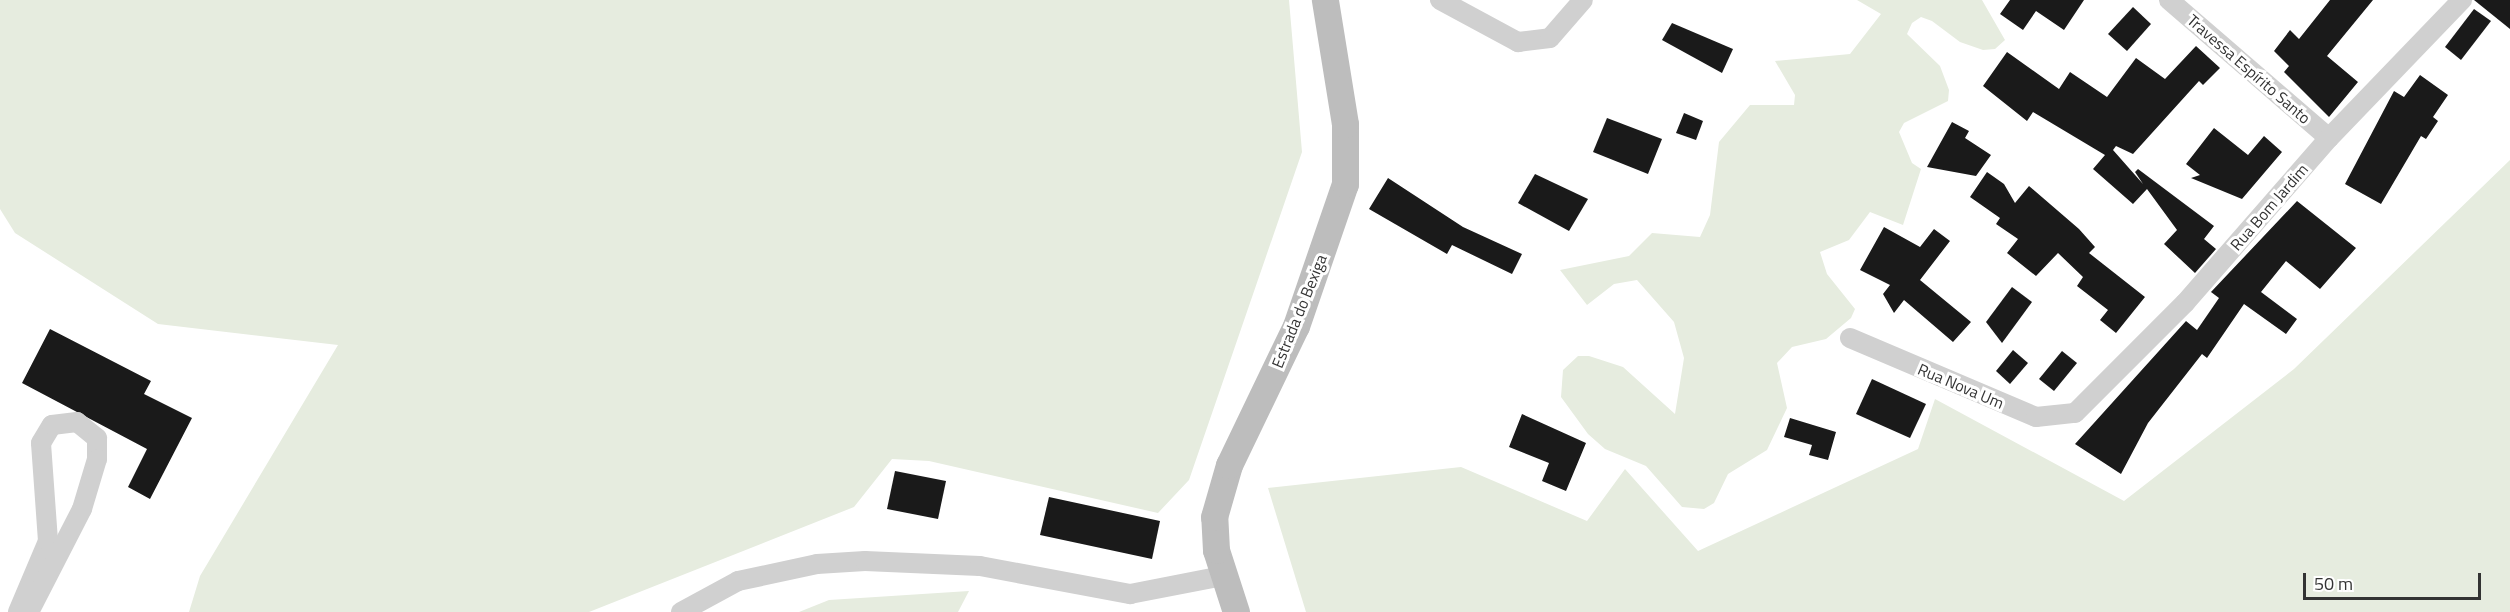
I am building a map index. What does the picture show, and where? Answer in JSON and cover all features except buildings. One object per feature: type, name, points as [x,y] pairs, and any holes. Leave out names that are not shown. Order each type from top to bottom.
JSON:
[{"type":"street","name":"Estrada do Bexiga","points":[[1236,612],[1223,576],[1214,517],[1229,465],[1296,326],[1345,184],[1345,124],[1325,0]]},
{"type":"street","points":[[1440,0],[1518,42],[1550,38],[1583,0]]},
{"type":"street","name":"Travessa Espírito Santo","points":[[2169,0],[2329,138]]},
{"type":"street","name":"Rua Bom Jardim","points":[[2075,413],[2185,303],[2329,138],[2462,0]]},
{"type":"street","name":"Rua Nova Um","points":[[1850,338],[2036,417],[2075,413]]},
{"type":"street","points":[[18,612],[48,541],[41,443],[52,425],[77,422],[97,438],[97,459],[82,509],[29,612]]},
{"type":"street","points":[[681,612],[738,581],[817,564],[865,561],[980,566],[1130,594],[1223,576]]},
{"type":"shaded area","points":[[0,0],[1289,0],[1302,152],[1189,480],[1158,513],[929,461],[892,459],[854,507],[589,612],[189,612],[200,576],[338,345],[158,324],[15,233],[0,209]]},
{"type":"shaded area","points":[[1857,0],[1982,0],[2005,40],[1995,49],[1983,50],[1960,42],[1932,21],[1921,17],[1912,23],[1907,34],[1940,66],[1949,90],[1948,101],[1904,123],[1899,132],[1912,163],[1921,169],[1903,225],[1870,212],[1849,240],[1820,252],[1827,274],[1855,309],[1851,318],[1826,339],[1792,347],[1777,363],[1787,408],[1767,450],[1728,474],[1714,503],[1704,509],[1682,507],[1646,466],[1605,449],[1588,434],[1561,397],[1563,370],[1578,356],[1589,356],[1623,367],[1675,414],[1684,358],[1674,322],[1637,280],[1614,284],[1587,305],[1560,270],[1629,256],[1652,233],[1700,237],[1710,215],[1719,142],[1750,105],[1794,105],[1795,95],[1775,61],[1850,54],[1881,14]]},
{"type":"shaded area","points":[[2510,160],[2510,612],[1306,612],[1268,488],[1461,467],[1587,521],[1625,469],[1698,551],[1918,449],[1935,399],[2124,501],[2294,369]]},
{"type":"shaded area","points":[[969,591],[958,612],[799,612],[829,600]]}]
